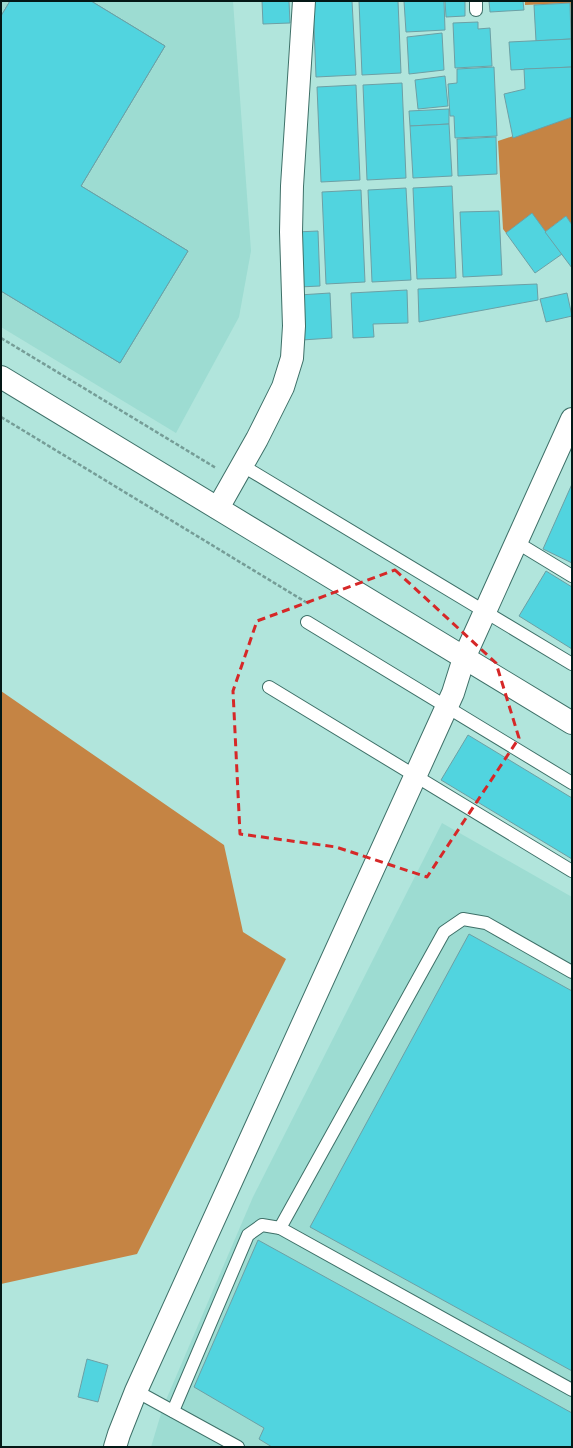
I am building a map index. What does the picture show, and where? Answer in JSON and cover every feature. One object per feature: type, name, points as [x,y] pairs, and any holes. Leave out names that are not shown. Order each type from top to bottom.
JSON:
[{"type":"street","points":[[218,508],[243,466],[282,387],[292,358],[294,326],[291,232],[292,186],[304,1]]},
{"type":"street","points":[[1,377],[572,723]]},
{"type":"street","points":[[115,1447],[136,1391],[453,693],[464,658],[572,418]]},
{"type":"lane","points":[[243,466],[572,664]]},
{"type":"lane","points":[[516,542],[572,576]]},
{"type":"lane","points":[[307,622],[572,782]]},
{"type":"lane","points":[[269,687],[572,870]]},
{"type":"lane","points":[[280,1228],[444,932],[463,919],[486,923],[572,972]]},
{"type":"lane","points":[[173,1411],[248,1235],[262,1225],[280,1228],[572,1390]]},
{"type":"lane","points":[[136,1391],[153,1402],[173,1411],[238,1447]]},
{"type":"path","points":[[1,417],[314,607]]},
{"type":"highlighted area","points":[[395,570],[496,663],[519,738],[427,877],[336,847],[240,834],[233,691],[257,621]]},
{"type":"shaded area","points":[[1,1],[233,1],[251,251],[239,317],[176,433],[1,327]]},
{"type":"shaded area","points":[[525,1],[572,1],[572,51],[570,3],[525,5]]},
{"type":"shaded area","points":[[572,117],[572,225],[566,216],[545,232],[532,214],[506,233],[503,229],[498,141]]},
{"type":"shaded area","points":[[1,691],[224,845],[243,932],[286,959],[137,1254],[1,1284]]},
{"type":"shaded area","points":[[442,823],[572,897],[572,1447],[151,1447],[163,1407],[253,1197]]},
{"type":"building","points":[[10,1],[91,1],[165,46],[81,186],[188,251],[120,363],[1,291],[1,16]]},
{"type":"building","points":[[10,1],[91,1],[165,46],[81,186],[188,251],[120,363],[1,291],[1,16]]},
{"type":"building","points":[[262,1],[289,1],[290,23],[263,24]]},
{"type":"building","points":[[313,1],[352,1],[356,75],[316,77]]},
{"type":"building","points":[[359,1],[398,1],[401,73],[362,75]]},
{"type":"building","points":[[404,1],[444,1],[445,30],[406,32]]},
{"type":"building","points":[[445,1],[465,1],[465,16],[446,17]]},
{"type":"building","points":[[489,1],[523,1],[524,10],[490,12]]},
{"type":"building","points":[[570,3],[571,39],[536,41],[534,5]]},
{"type":"building","points":[[478,22],[478,29],[490,28],[492,66],[455,68],[453,23]]},
{"type":"building","points":[[442,33],[444,70],[409,74],[407,37]]},
{"type":"building","points":[[571,39],[572,67],[511,70],[509,42]]},
{"type":"building","points":[[494,67],[497,136],[455,138],[454,116],[450,116],[448,84],[457,83],[457,69]]},
{"type":"building","points":[[572,67],[572,117],[513,138],[504,94],[525,89],[524,69]]},
{"type":"building","points":[[445,76],[448,106],[418,109],[415,80]]},
{"type":"building","points":[[402,83],[406,178],[367,180],[363,85]]},
{"type":"building","points":[[356,85],[360,180],[321,182],[317,87]]},
{"type":"building","points":[[449,109],[449,124],[410,126],[409,111]]},
{"type":"building","points":[[449,124],[452,176],[413,178],[410,126]]},
{"type":"building","points":[[496,137],[497,174],[458,176],[457,139]]},
{"type":"building","points":[[452,186],[456,278],[417,279],[413,188]]},
{"type":"building","points":[[406,188],[411,280],[372,282],[368,190]]},
{"type":"building","points":[[361,190],[365,282],[326,284],[322,192]]},
{"type":"building","points":[[499,211],[502,275],[463,277],[460,212]]},
{"type":"building","points":[[532,213],[562,254],[535,273],[506,233]]},
{"type":"building","points":[[566,216],[572,225],[572,268],[545,232]]},
{"type":"building","points":[[318,231],[320,286],[299,287],[296,232]]},
{"type":"building","points":[[537,284],[538,300],[419,322],[418,289]]},
{"type":"building","points":[[407,290],[408,323],[373,324],[374,337],[353,338],[351,293]]},
{"type":"building","points":[[330,293],[332,338],[302,340],[299,295]]},
{"type":"building","points":[[567,293],[572,316],[546,322],[540,299]]},
{"type":"building","points":[[572,484],[572,563],[543,549]]},
{"type":"building","points":[[546,571],[572,587],[572,649],[519,616]]},
{"type":"building","points":[[468,735],[572,798],[572,859],[441,780]]},
{"type":"building","points":[[469,934],[572,991],[572,1371],[310,1227]]},
{"type":"building","points":[[258,1240],[572,1413],[572,1447],[272,1447],[259,1439],[264,1428],[194,1387]]},
{"type":"building","points":[[87,1359],[108,1365],[98,1402],[78,1397]]}]
